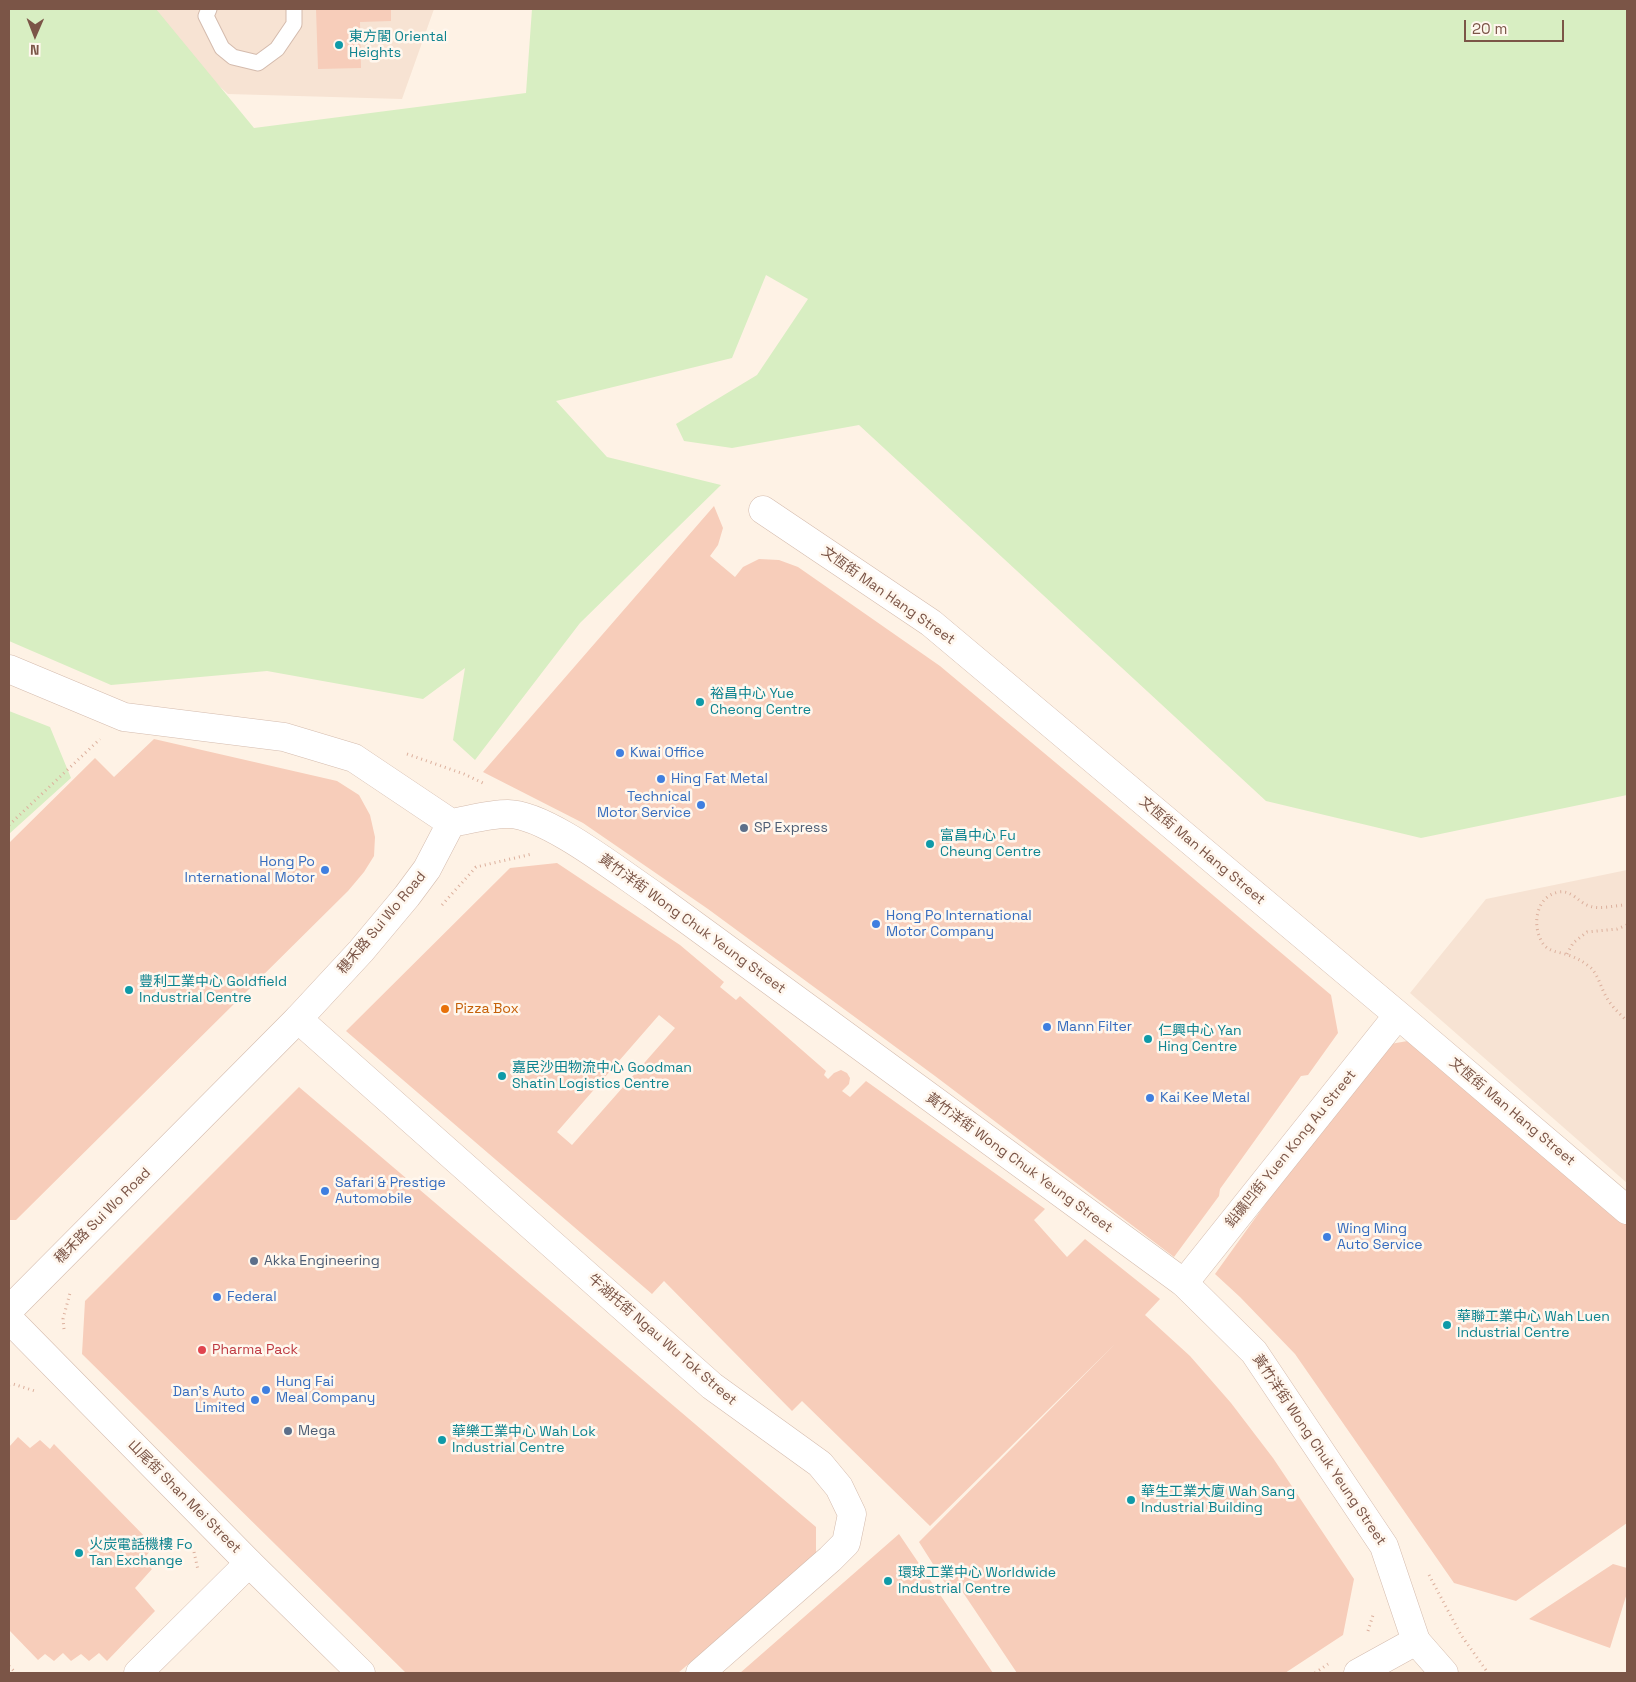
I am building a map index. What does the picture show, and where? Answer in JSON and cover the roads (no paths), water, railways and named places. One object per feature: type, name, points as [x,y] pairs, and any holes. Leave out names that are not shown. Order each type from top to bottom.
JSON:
[{"type":"street","name":"文恆街 Man Hang Street","points":[[763,510],[931,623],[1627,1210]]},
{"type":"street","points":[[9,669],[124,717],[284,737],[354,758],[451,823]]},
{"type":"street","name":"黃竹洋街 Wong Chuk Yeung Street","points":[[451,823],[509,814],[536,820],[566,836],[660,900],[1184,1283],[1254,1352],[1384,1546],[1416,1642],[1444,1673]]},
{"type":"street","name":"穗禾路 Sui Wo Road","points":[[9,1310],[298,1018],[361,951],[428,870],[451,823]]},
{"type":"street","name":"鉛礦凹街 Yuen Kong Au Street","points":[[1184,1283],[1398,1015]]},
{"type":"street","name":"牛湖托街 Ngau Wu Tok Street","points":[[298,1018],[712,1386],[820,1464],[839,1487],[852,1514],[846,1543],[830,1560],[700,1673]]},
{"type":"street","name":"山尾街 Shan Mei Street","points":[[9,1319],[248,1562],[361,1673]]},
{"type":"street","points":[[138,1673],[248,1562]]},
{"type":"street","points":[[1358,1673],[1416,1642]]},
{"type":"lane","points":[[209,9],[206,16],[222,48],[233,57],[258,63],[277,49],[294,24],[294,9]]},
{"type":"place","name":"東方閣 Oriental Heights","points":[[339,45]]},
{"type":"place","name":"裕昌中心 Yue Cheong Centre","points":[[700,702]]},
{"type":"place","name":"Kwai Office","points":[[620,753]]},
{"type":"place","name":"Hing Fat Metal","points":[[661,779]]},
{"type":"place","name":"Technical Motor Service","points":[[701,805]]},
{"type":"place","name":"SP Express","points":[[744,828]]},
{"type":"place","name":"富昌中心 Fu Cheung Centre","points":[[930,844]]},
{"type":"place","name":"Hong Po International Motor","points":[[325,870]]},
{"type":"place","name":"Hong Po International Motor Company","points":[[876,924]]},
{"type":"place","name":"豐利工業中心 Goldfield Industrial Centre","points":[[129,990]]},
{"type":"place","name":"Pizza Box","points":[[445,1009]]},
{"type":"place","name":"Mann Filter","points":[[1047,1027]]},
{"type":"place","name":"仁興中心 Yan Hing Centre","points":[[1148,1039]]},
{"type":"place","name":"嘉民沙田物流中心 Goodman Shatin Logistics Centre","points":[[502,1076]]},
{"type":"place","name":"Kai Kee Metal","points":[[1150,1098]]},
{"type":"place","name":"Safari & Prestige Automobile","points":[[325,1191]]},
{"type":"place","name":"Wing Ming Auto Service","points":[[1327,1237]]},
{"type":"place","name":"Akka Engineering","points":[[254,1261]]},
{"type":"place","name":"Federal","points":[[217,1297]]},
{"type":"place","name":"華聯工業中心 Wah Luen Industrial Centre","points":[[1447,1325]]},
{"type":"place","name":"Pharma Pack","points":[[202,1350]]},
{"type":"place","name":"Hung Fai Meal Company","points":[[266,1390]]},
{"type":"place","name":"Dan's Auto Limited","points":[[255,1400]]},
{"type":"place","name":"Mega","points":[[288,1431]]},
{"type":"place","name":"華樂工業中心 Wah Lok Industrial Centre","points":[[442,1440]]},
{"type":"place","name":"華生工業大廈 Wah Sang Industrial Building","points":[[1131,1500]]},
{"type":"place","name":"火炭電話機樓 Fo Tan Exchange","points":[[79,1553]]},
{"type":"place","name":"環球工業中心 Worldwide Industrial Centre","points":[[888,1581]]}]
